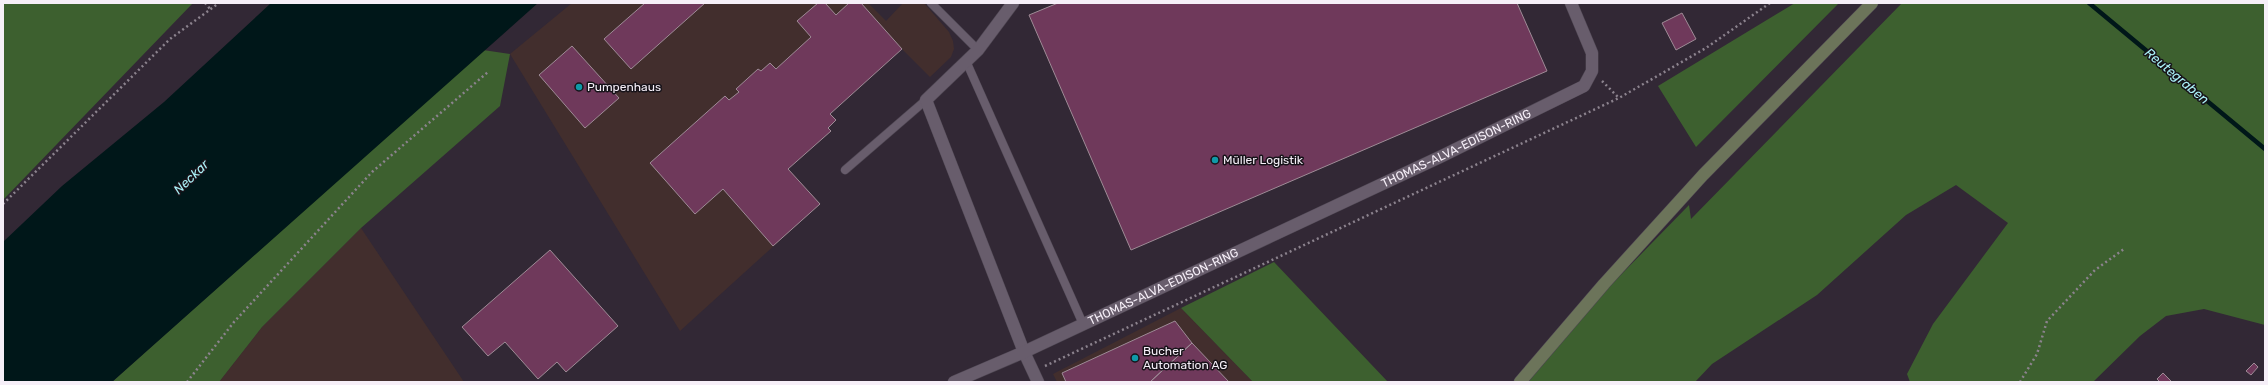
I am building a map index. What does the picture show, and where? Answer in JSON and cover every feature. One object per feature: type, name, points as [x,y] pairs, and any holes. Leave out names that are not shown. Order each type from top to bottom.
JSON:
[{"type":"main road","points":[[1520,382],[1604,284],[1703,175],[1872,3]]},
{"type":"street","points":[[1013,3],[978,50],[926,100],[1024,352],[1036,377]]},
{"type":"street","points":[[1571,3],[1592,52],[1592,71]]},
{"type":"street","name":"THOMAS-ALVA-EDISON-RING","points":[[954,382],[1024,352],[1442,156],[1584,86],[1592,71]]},
{"type":"lane","points":[[931,3],[978,50]]},
{"type":"lane","points":[[966,61],[1083,324]]},
{"type":"lane","points":[[845,170],[926,100]]},
{"type":"path","points":[[205,3],[211,10]]},
{"type":"path","points":[[3,204],[170,39],[219,3]]},
{"type":"path","points":[[1036,377],[1619,98],[1706,48],[1770,3]]},
{"type":"path","points":[[1592,71],[1619,98]]},
{"type":"path","points":[[187,382],[234,322],[372,172],[488,72]]},
{"type":"path","points":[[2020,382],[2037,354],[2047,321],[2095,270],[2124,249]]},
{"type":"shaded area","points":[[572,3],[868,3],[886,21],[903,3],[924,3],[949,32],[953,41],[954,49],[951,57],[930,77],[902,49],[830,113],[836,120],[828,127],[831,131],[788,169],[820,204],[680,331],[510,54]]},
{"type":"shaded area","points":[[361,228],[464,382],[219,382],[262,327]]},
{"type":"shaded area","points":[[1181,308],[1253,382],[1057,382],[1053,374]]},
{"type":"green space","points":[[3,3],[193,3],[3,200]]},
{"type":"green space","points":[[1795,3],[1839,3],[1696,147],[1658,86]]},
{"type":"green space","points":[[1902,3],[2265,3],[2265,325],[2204,309],[2166,316],[2140,336],[2093,382],[1910,382],[1907,374],[1933,324],[2008,223],[1956,185],[1906,215],[1817,295],[1712,364],[1695,382],[1528,382],[1608,288],[1689,205],[1691,219]]},
{"type":"green space","points":[[483,50],[510,54],[500,106],[361,228],[262,327],[219,382],[112,382]]},
{"type":"green space","points":[[1274,262],[1388,382],[1253,382],[1181,308]]},
{"type":"water","name":"Neckar","points":[[271,3],[538,3],[112,382],[3,382],[3,242],[62,186],[164,102]]},
{"type":"building","points":[[645,3],[705,3],[631,69],[604,39]]},
{"type":"building","points":[[818,3],[825,3],[836,15],[849,3],[861,3],[902,49],[830,114],[836,120],[828,128],[831,131],[788,169],[820,204],[773,246],[723,189],[695,214],[650,163],[725,96],[729,100],[739,92],[736,89],[758,69],[761,71],[770,63],[776,69],[811,37],[797,21]]},
{"type":"building","name":"Müller Logistik","points":[[1058,3],[1517,3],[1547,71],[1131,250],[1029,15]]},
{"type":"building","points":[[1682,13],[1696,39],[1676,50],[1662,23]]},
{"type":"building","name":"Pumpenhaus","points":[[572,46],[619,98],[585,128],[539,75]]},
{"type":"building","points":[[550,250],[618,326],[566,372],[557,362],[538,379],[505,342],[488,356],[462,327]]},
{"type":"building","name":"Bucher Automation AG","points":[[1175,321],[1192,343],[1150,382],[1066,382],[1062,373]]},
{"type":"building","points":[[1192,343],[1229,382],[1150,382]]},
{"type":"building","points":[[2254,363],[2258,367],[2251,375],[2246,371]]},
{"type":"building","points":[[2163,373],[2172,382],[2160,382],[2157,379]]},
{"type":"waterway","name":"Reutegraben","points":[[2089,3],[2265,149]]},
{"type":"place","name":"Pumpenhaus","points":[[579,87]]},
{"type":"place","name":"Müller Logistik","points":[[1215,160]]},
{"type":"place","name":"Bucher Automation AG","points":[[1135,358]]}]
